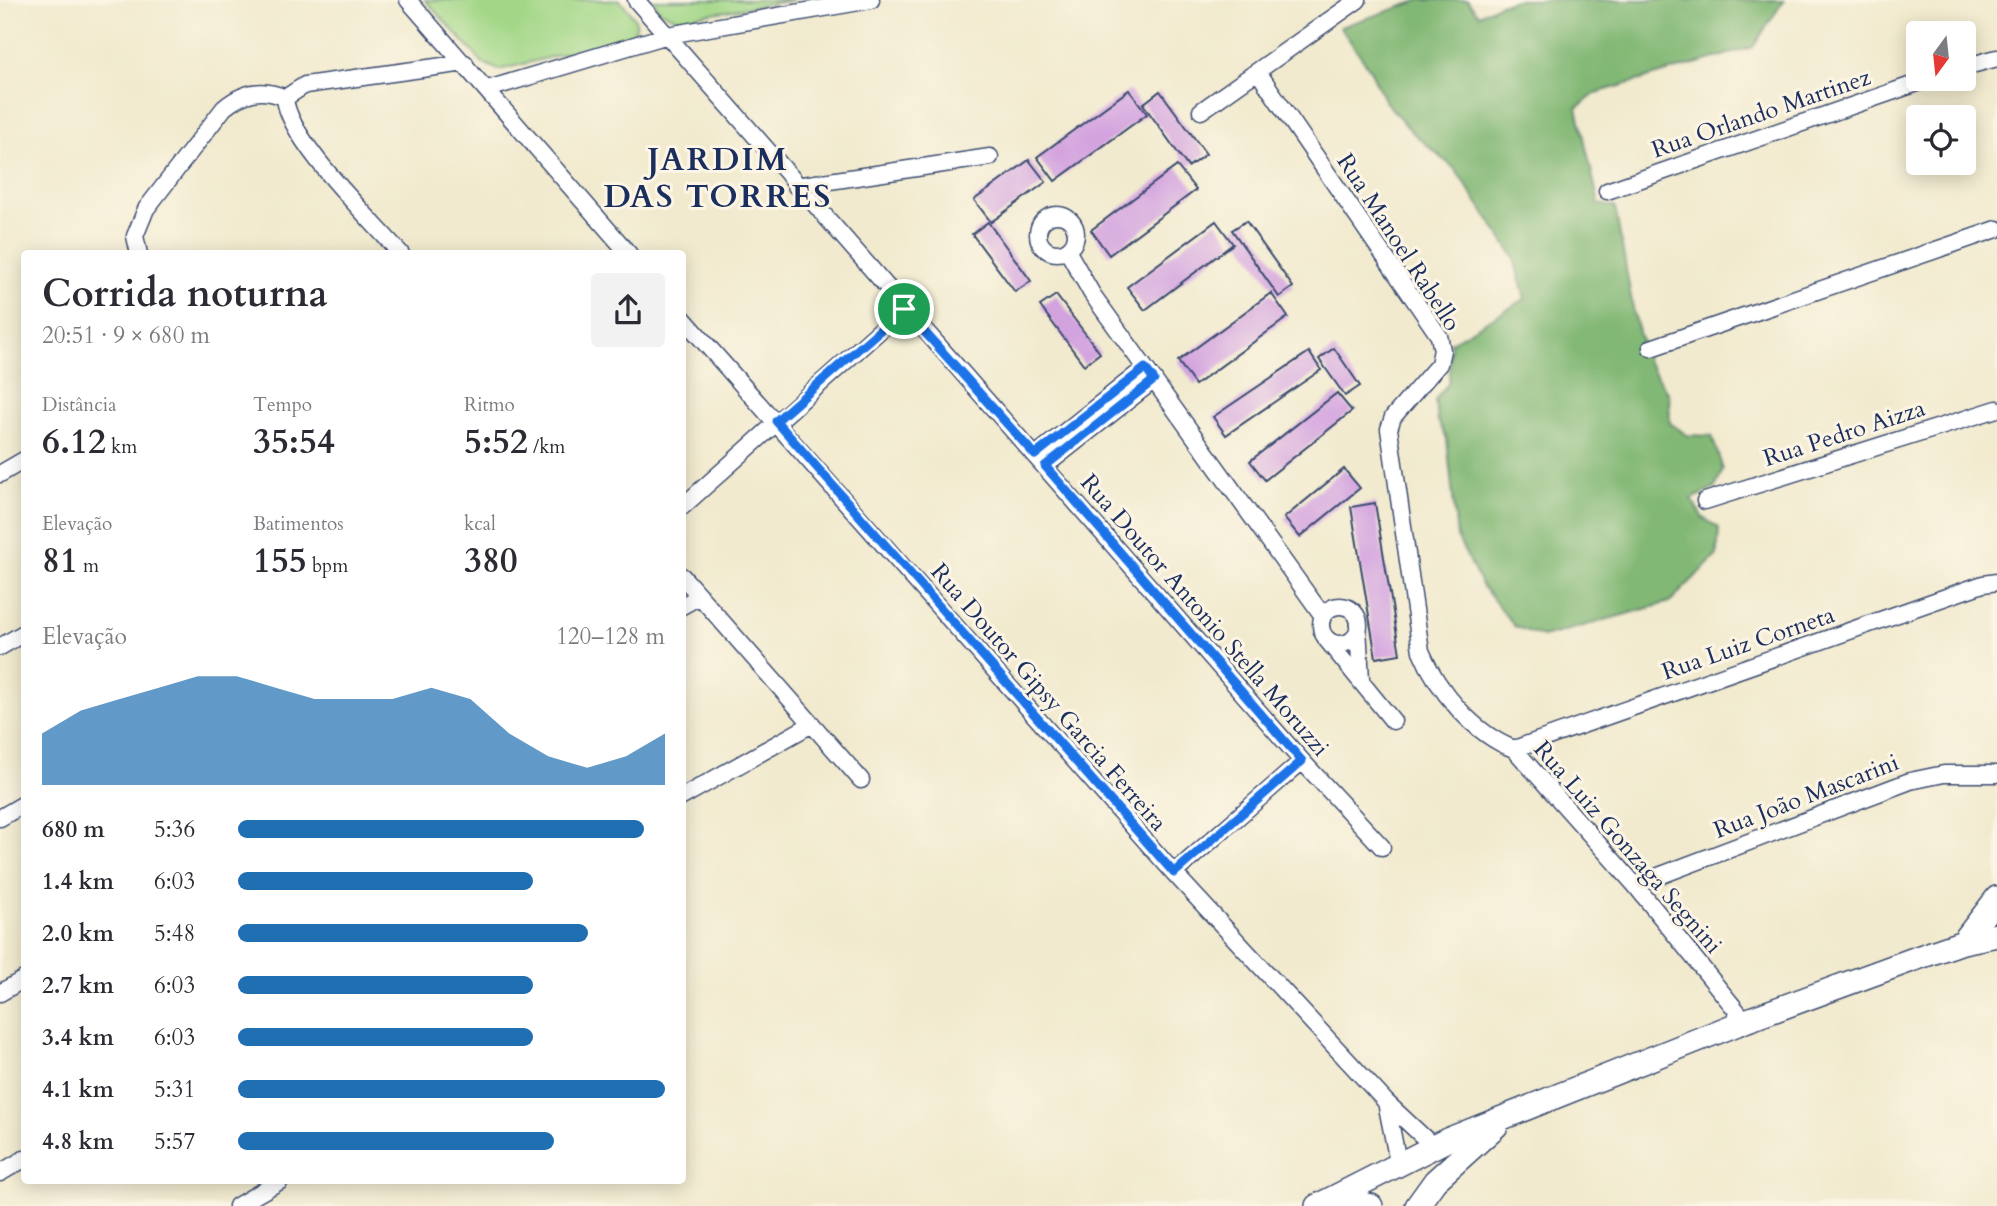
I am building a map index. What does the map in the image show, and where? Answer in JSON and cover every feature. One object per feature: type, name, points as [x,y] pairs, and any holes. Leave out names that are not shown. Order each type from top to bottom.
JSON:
[{"type":"main road","points":[[1963,942],[1997,898]]},
{"type":"main road","points":[[1325,1202],[1433,1146],[1745,1021],[1963,942],[1997,935]]},
{"type":"main road","points":[[1418,1206],[1435,1181],[1505,1118]]},
{"type":"main road","points":[[1433,1146],[1435,1181]]},
{"type":"main road","points":[[1325,1202],[1371,1206]]},
{"type":"street","points":[[408,0],[626,250]]},
{"type":"street","name":"Rua Doutor Antonio Stella Moruzzi","points":[[636,0],[1302,761],[1382,847]]},
{"type":"street","points":[[488,89],[668,35],[870,0]]},
{"type":"street","points":[[1201,111],[1358,0]]},
{"type":"street","points":[[1976,64],[1997,58]]},
{"type":"street","points":[[285,98],[305,85],[465,63]]},
{"type":"street","name":"Rua Manoel Rabello","points":[[1258,72],[1439,336],[1442,350],[1439,364],[1393,417],[1389,429],[1421,651],[1437,683]]},
{"type":"street","name":"Rua Orlando Martinez","points":[[1607,191],[1906,87]]},
{"type":"street","points":[[138,250],[135,236],[146,209],[224,108],[238,96],[253,93],[271,92],[285,98]]},
{"type":"street","points":[[285,98],[286,112],[305,144],[398,250]]},
{"type":"street","points":[[796,186],[990,157]]},
{"type":"street","points":[[1651,348],[1997,229]]},
{"type":"street","points":[[1067,250],[1092,294],[1322,616],[1321,631],[1325,637],[1393,721]]},
{"type":"street","points":[[686,503],[904,309]]},
{"type":"street","name":"Rua Doutor Gipsy Garcia Ferreira","points":[[686,321],[1174,873],[1386,1102],[1433,1146]]},
{"type":"street","points":[[1040,460],[1149,374]]},
{"type":"street","name":"Rua Pedro Aizza","points":[[1706,501],[1997,409]]},
{"type":"street","points":[[0,474],[21,462]]},
{"type":"street","points":[[686,580],[861,780]]},
{"type":"street","name":"Rua Luiz Corneta","points":[[1514,749],[1983,584],[1997,582]]},
{"type":"street","points":[[686,604],[700,596]]},
{"type":"street","points":[[1322,616],[1335,606],[1342,606],[1355,613],[1359,627],[1361,680]]},
{"type":"street","points":[[1325,637],[1331,642],[1345,643],[1352,639],[1359,627]]},
{"type":"street","points":[[0,647],[21,635]]},
{"type":"street","name":"Rua Luiz Gonzaga Segnini","points":[[1437,683],[1477,725],[1499,743],[1514,749],[1635,885],[1745,1021]]},
{"type":"street","points":[[686,795],[812,724]]},
{"type":"street","points":[[1174,873],[1302,761]]},
{"type":"street","name":"Rua João Mascarini","points":[[1635,885],[1910,781],[1944,774],[1997,774]]},
{"type":"street","points":[[0,818],[21,806]]},
{"type":"street","points":[[0,993],[21,981]]},
{"type":"street","points":[[1386,1102],[1398,1162]]},
{"type":"street","points":[[0,1173],[21,1161]]},
{"type":"street","points":[[237,1206],[275,1184]]},
{"type":"green space","points":[[425,0],[619,0],[635,19],[636,28],[627,38],[499,70],[483,63]]},
{"type":"green space","points":[[652,0],[794,0],[677,19],[660,11]]},
{"type":"green space","points":[[1421,0],[1467,0],[1479,15],[1500,4],[1517,0],[1784,0],[1753,47],[1596,93],[1577,108],[1599,204],[1615,207],[1634,314],[1647,361],[1669,395],[1670,423],[1687,435],[1712,436],[1723,470],[1715,488],[1692,499],[1702,517],[1719,528],[1717,555],[1670,602],[1543,637],[1514,626],[1481,584],[1457,537],[1447,439],[1438,421],[1435,400],[1449,382],[1451,342],[1525,299],[1514,257],[1455,169],[1412,132],[1384,100],[1370,69],[1340,27]]},
{"type":"building","points":[[1129,90],[1147,114],[1055,181],[1037,157]]},
{"type":"building","points":[[1160,91],[1206,154],[1188,167],[1143,104]]},
{"type":"building","points":[[1029,160],[1046,182],[991,222],[974,200]]},
{"type":"building","points":[[1177,166],[1196,190],[1109,255],[1091,230]]},
{"type":"building","points":[[1216,221],[1233,244],[1145,310],[1127,287]]},
{"type":"building","points":[[1246,221],[1293,287],[1279,297],[1232,230]]},
{"type":"building","points":[[988,222],[1031,281],[1015,292],[972,234]]},
{"type":"building","points":[[1271,293],[1288,317],[1195,385],[1178,361]]},
{"type":"building","points":[[1056,295],[1100,353],[1084,365],[1040,306]]},
{"type":"building","points":[[1334,348],[1360,386],[1345,396],[1319,359]]},
{"type":"building","points":[[1309,352],[1321,370],[1226,435],[1213,417]]},
{"type":"building","points":[[1337,393],[1352,411],[1265,480],[1250,461]]},
{"type":"building","points":[[1344,469],[1360,488],[1300,537],[1284,518]]},
{"type":"building","points":[[1375,503],[1400,654],[1376,658],[1351,507]]},
{"type":"district","name":"JARDIM DAS TORRES","points":[[718,178]]},
{"type":"route","points":[[904,309],[1035,455],[1145,368],[1154,380],[1092,426],[1045,466],[1302,761],[1174,873],[776,421],[904,309]]}]
